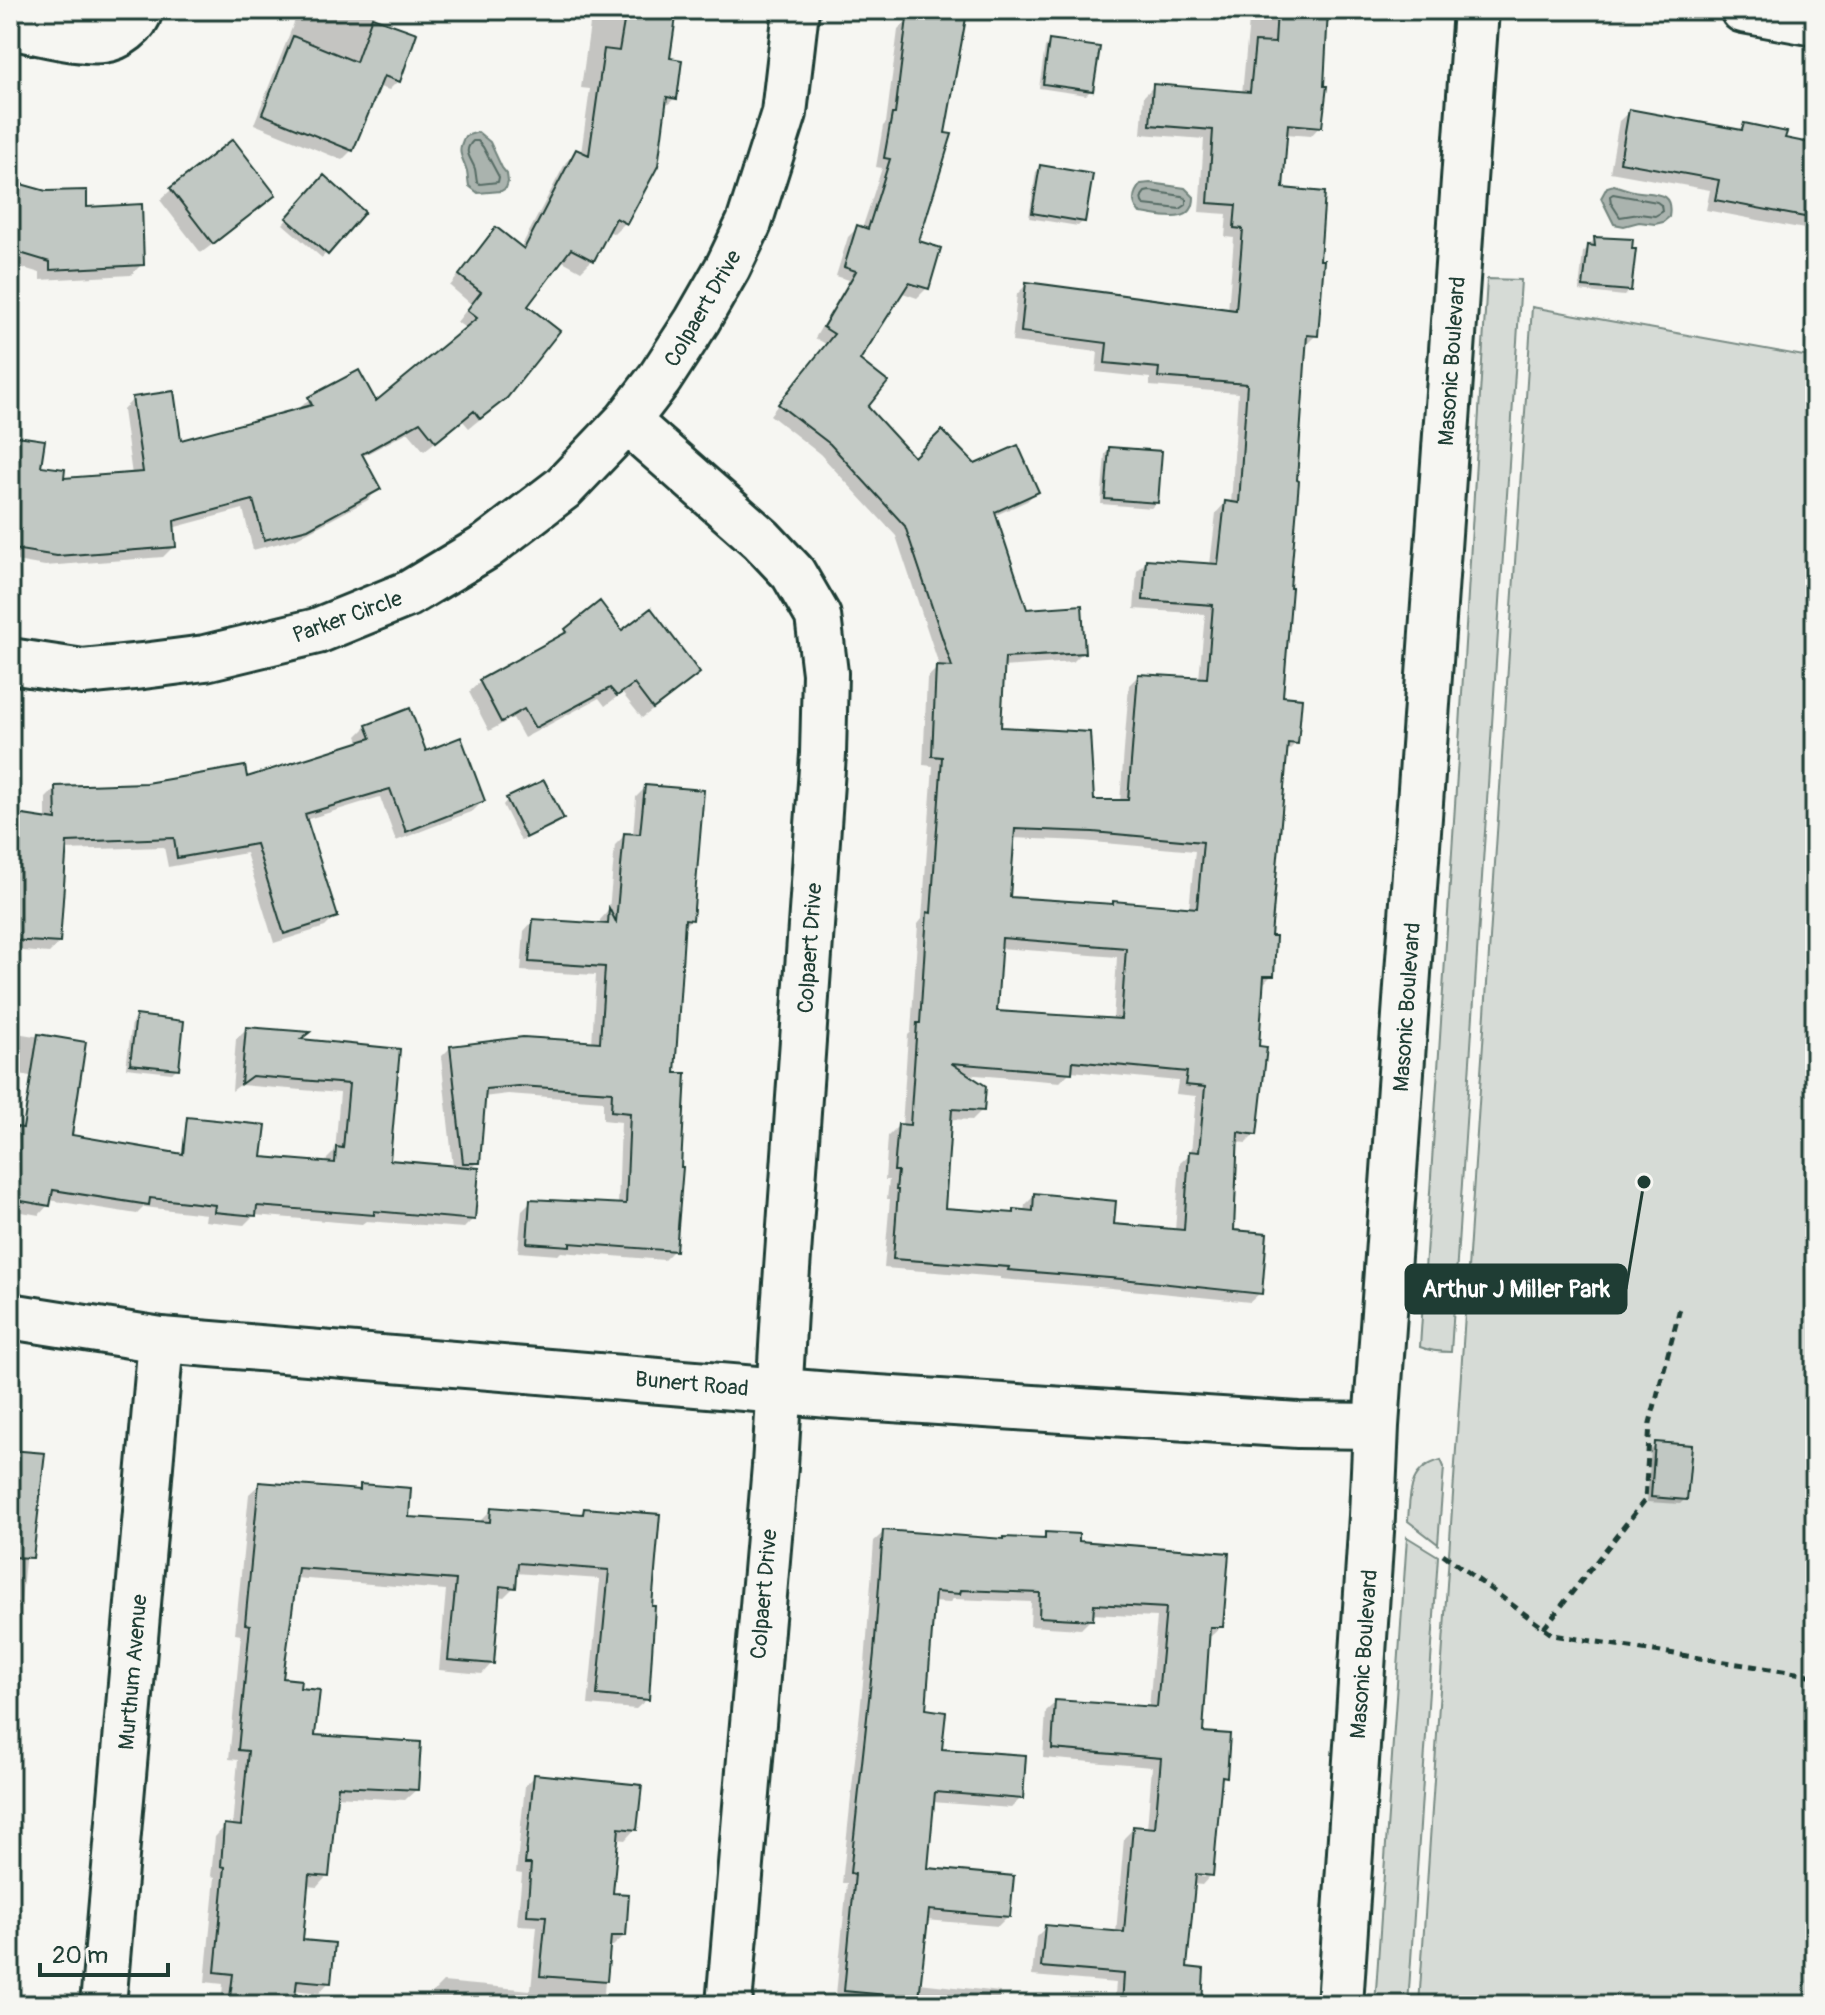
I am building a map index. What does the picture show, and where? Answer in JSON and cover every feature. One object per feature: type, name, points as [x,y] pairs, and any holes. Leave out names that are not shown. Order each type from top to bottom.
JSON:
[{"type":"street","name":"Colpaert Drive","points":[[729,2005],[775,1466],[823,754],[825,673],[818,616],[793,573],[761,539],[627,421],[697,321],[749,223],[784,113],[796,10]]},
{"type":"street","name":"Masonic Boulevard","points":[[1340,2005],[1376,1426],[1476,10]]},
{"type":"street","points":[[1743,10],[1815,23]]},
{"type":"street","points":[[10,26],[105,40],[132,21]]},
{"type":"street","name":"Parker Circle","points":[[10,661],[83,672],[205,658],[317,631],[408,594],[486,547],[563,488],[627,421]]},
{"type":"street","name":"Bunert Road","points":[[10,1316],[161,1340],[779,1391],[1298,1425],[1376,1426]]},
{"type":"street","name":"Murthum Avenue","points":[[103,2005],[161,1340]]},
{"type":"path","points":[[1544,1628],[1645,1500],[1650,1423],[1680,1308]]},
{"type":"path","points":[[1443,1554],[1553,1635],[1815,1676]]},
{"type":"shaded area","points":[[1487,279],[1521,280],[1451,1352],[1447,1352],[1420,1347]]},
{"type":"shaded area","points":[[1532,307],[1815,358],[1815,2005],[1419,2005]]},
{"type":"shaded area","points":[[1441,1460],[1444,1467],[1438,1544],[1408,1521],[1413,1483],[1422,1469]]},
{"type":"shaded area","points":[[1407,1537],[1438,1556],[1408,2005],[1375,2005]]},
{"type":"water","points":[[478,132],[490,142],[507,174],[506,188],[501,191],[478,193],[469,186],[461,146],[465,136]]},
{"type":"water","points":[[1141,184],[1185,188],[1194,197],[1192,206],[1182,216],[1140,213],[1135,206],[1134,195]]},
{"type":"water","points":[[1614,185],[1663,196],[1669,203],[1669,217],[1655,224],[1614,224],[1601,198],[1607,187]]},
{"type":"building","points":[[626,10],[677,10],[670,58],[682,60],[677,99],[667,97],[658,166],[627,224],[616,218],[594,261],[571,249],[528,306],[560,331],[507,398],[480,419],[474,411],[436,442],[420,422],[362,454],[381,489],[308,529],[264,540],[253,500],[174,521],[176,547],[57,556],[13,549],[14,539],[10,538],[10,435],[45,440],[41,466],[65,469],[64,478],[143,472],[132,397],[174,391],[181,440],[312,405],[308,397],[359,370],[376,401],[477,318],[467,310],[481,292],[459,275],[496,227],[524,249],[576,149],[589,155],[604,49],[619,51]]},
{"type":"building","points":[[908,10],[961,10],[960,17],[966,18],[945,133],[952,134],[919,241],[941,248],[929,289],[909,283],[860,360],[888,382],[868,407],[914,457],[942,430],[975,464],[1018,445],[1039,492],[995,512],[1027,609],[1082,605],[1085,653],[1005,658],[1001,727],[1090,732],[1094,800],[1128,800],[1138,674],[1207,678],[1213,605],[1143,600],[1146,559],[1218,564],[1225,501],[1239,503],[1247,384],[1158,377],[1159,368],[1105,363],[1107,343],[1021,332],[1026,282],[1236,310],[1243,229],[1234,228],[1236,205],[1208,203],[1213,130],[1150,125],[1153,84],[1250,92],[1255,42],[1275,43],[1277,10],[1328,10],[1324,86],[1327,86],[1322,127],[1288,124],[1283,188],[1325,192],[1320,260],[1324,260],[1318,336],[1307,335],[1283,696],[1302,698],[1298,744],[1288,743],[1271,936],[1276,936],[1274,976],[1264,976],[1259,1046],[1267,1047],[1257,1135],[1238,1132],[1234,1230],[1267,1233],[1262,1294],[1008,1270],[1009,1267],[893,1259],[898,1190],[898,1171],[894,1171],[898,1124],[910,1125],[927,912],[931,913],[942,757],[932,756],[936,666],[952,667],[905,526],[830,444],[778,404],[834,334],[823,327],[856,271],[844,267],[857,225],[868,229],[890,159],[884,158],[892,114],[895,114]],"holes":[[[1015,829],[1203,842],[1197,908],[1010,897]],[[1002,938],[1126,948],[1121,1019],[997,1011]],[[1073,1061],[1187,1072],[1185,1085],[1205,1087],[1199,1152],[1189,1151],[1184,1230],[1114,1224],[1116,1201],[1034,1193],[1033,1211],[1014,1209],[1014,1213],[945,1208],[952,1109],[984,1111],[986,1086],[951,1063],[1072,1073]]]},
{"type":"building","points":[[372,17],[417,33],[400,82],[384,76],[353,151],[262,114],[293,36],[356,62]]},
{"type":"building","points":[[1049,40],[1100,47],[1093,91],[1043,84]]},
{"type":"building","points":[[1629,109],[1742,130],[1744,123],[1787,132],[1785,138],[1815,144],[1815,219],[1715,200],[1719,180],[1620,162]]},
{"type":"building","points":[[233,139],[276,195],[213,244],[170,188]]},
{"type":"building","points":[[1040,165],[1093,174],[1085,222],[1032,213]]},
{"type":"building","points":[[324,175],[365,212],[328,255],[286,218]]},
{"type":"building","points":[[10,181],[46,191],[87,190],[87,207],[142,204],[144,265],[50,270],[50,262],[10,250]]},
{"type":"building","points":[[1594,237],[1633,239],[1632,249],[1636,249],[1631,291],[1583,287],[1588,245],[1595,246]]},
{"type":"building","points":[[1109,447],[1162,451],[1158,503],[1105,499]]},
{"type":"building","points":[[600,601],[622,630],[651,608],[700,673],[653,709],[634,684],[617,696],[610,688],[535,728],[524,709],[501,722],[479,680],[567,632],[565,629]]},
{"type":"building","points":[[410,708],[426,751],[461,737],[485,801],[406,832],[390,789],[305,814],[338,917],[284,934],[256,844],[177,858],[174,838],[67,842],[60,943],[10,940],[10,813],[56,820],[55,786],[146,783],[245,766],[247,777],[371,738],[366,725]]},
{"type":"building","points":[[544,780],[564,819],[526,838],[506,798]]},
{"type":"building","points":[[645,785],[704,790],[693,920],[685,919],[675,1073],[686,1073],[676,1251],[527,1243],[530,1199],[626,1204],[630,1113],[611,1111],[612,1092],[519,1086],[486,1089],[480,1163],[463,1163],[450,1046],[523,1037],[600,1042],[605,967],[529,962],[533,919],[608,924],[609,908],[616,922],[624,833],[640,834]]},
{"type":"building","points":[[136,1015],[184,1021],[179,1069],[130,1064]]},
{"type":"building","points":[[246,1027],[310,1032],[301,1039],[400,1049],[390,1160],[479,1168],[475,1220],[374,1211],[374,1215],[257,1206],[256,1216],[214,1212],[215,1205],[150,1198],[149,1205],[53,1190],[50,1206],[10,1199],[10,1126],[23,1128],[38,1034],[86,1042],[72,1135],[183,1154],[187,1117],[266,1125],[262,1157],[335,1163],[336,1147],[343,1148],[349,1084],[252,1076],[241,1084]]},
{"type":"building","points":[[1655,1442],[1692,1445],[1687,1500],[1651,1497]]},
{"type":"building","points":[[10,1450],[45,1453],[33,1558],[10,1557]]},
{"type":"building","points":[[259,1482],[360,1490],[360,1484],[411,1488],[409,1517],[490,1522],[491,1507],[583,1514],[584,1508],[660,1514],[652,1606],[655,1606],[649,1700],[597,1695],[609,1570],[518,1563],[516,1588],[500,1586],[494,1664],[448,1660],[456,1580],[298,1568],[283,1678],[301,1680],[300,1688],[320,1690],[315,1735],[421,1742],[418,1790],[338,1786],[329,1877],[309,1875],[303,1940],[335,1943],[331,1983],[297,1980],[294,2005],[229,2005],[233,1974],[215,1972],[225,1867],[221,1866],[224,1824],[241,1826],[248,1751],[238,1750],[250,1625],[245,1624]]},
{"type":"building","points":[[883,1530],[1004,1539],[1045,1539],[1045,1532],[1079,1534],[1079,1541],[1229,1553],[1223,1627],[1210,1627],[1203,1732],[1230,1734],[1227,1777],[1222,1776],[1213,1876],[1196,1874],[1187,1967],[1204,1969],[1202,2005],[1122,2005],[1124,1974],[1041,1967],[1045,1925],[1124,1932],[1133,1826],[1155,1828],[1161,1758],[1052,1749],[1055,1700],[1157,1707],[1166,1608],[1094,1604],[1093,1620],[1039,1617],[1040,1593],[935,1592],[926,1709],[946,1712],[942,1749],[1026,1755],[1023,1799],[935,1792],[928,1868],[1014,1876],[1010,1917],[929,1910],[919,1998],[844,1991],[855,1874],[850,1873],[874,1653]]},
{"type":"building","points":[[534,1774],[642,1785],[637,1830],[619,1828],[613,1893],[629,1894],[626,1936],[611,1936],[607,1981],[540,1976],[546,1916],[527,1915],[531,1864],[525,1864]]},
{"type":"place","name":"Arthur J Miller Park","points":[[1644,1182]]}]
